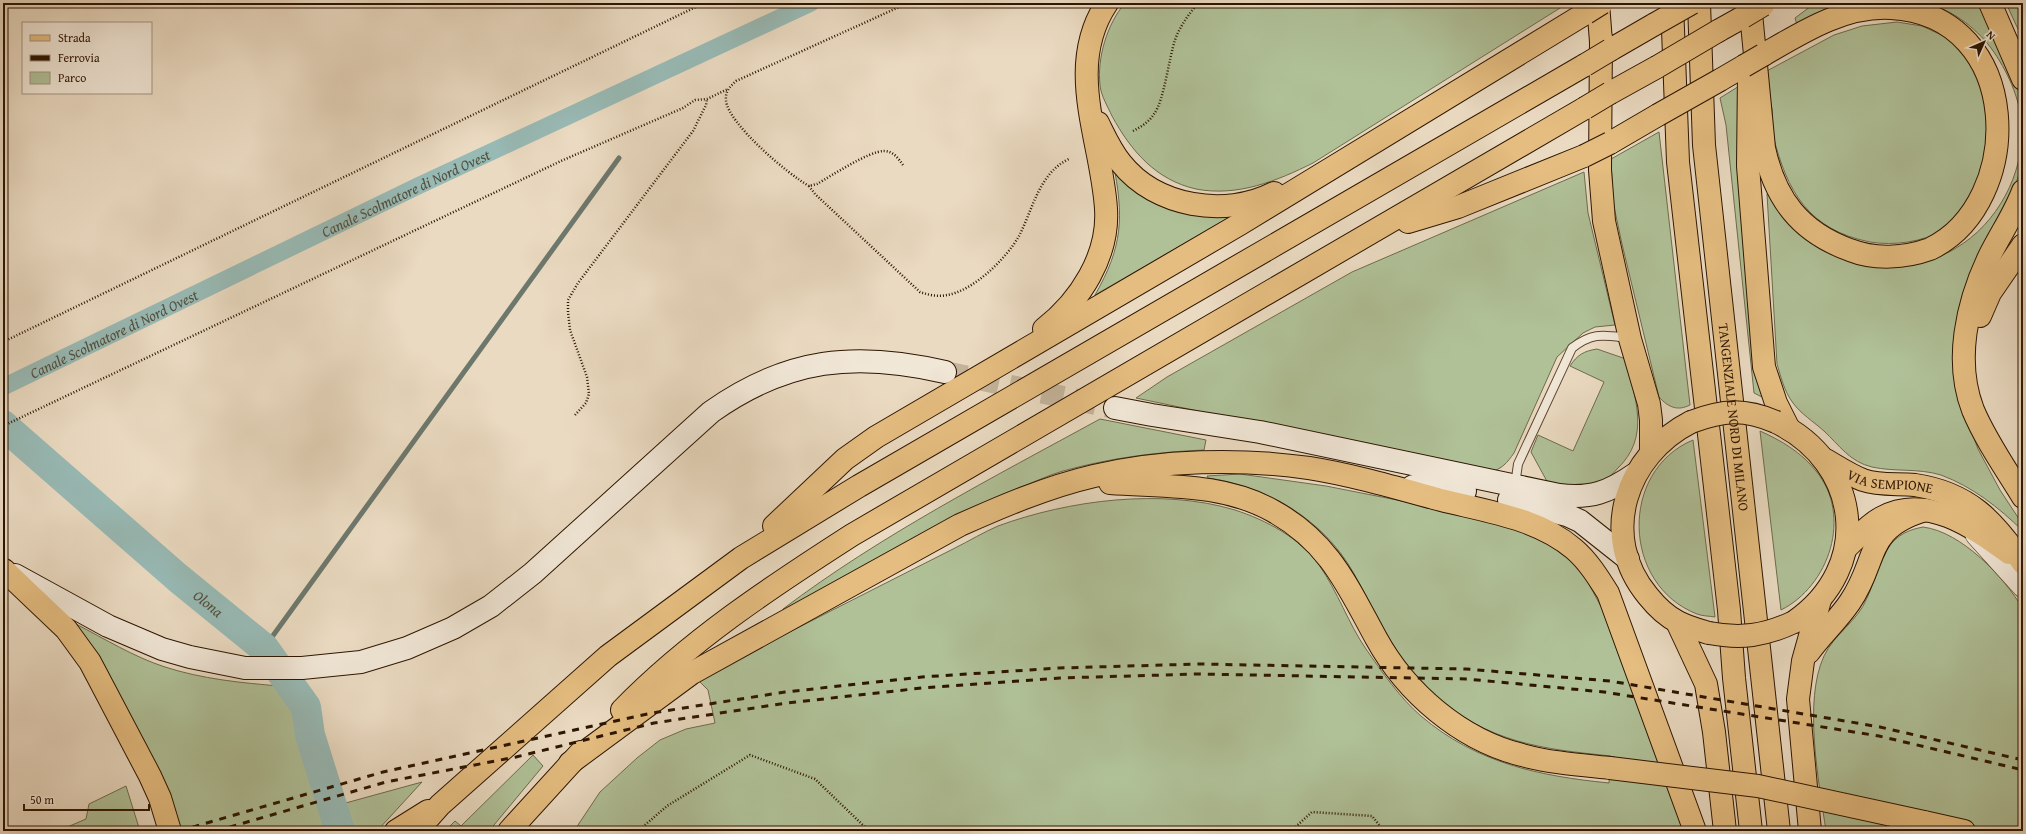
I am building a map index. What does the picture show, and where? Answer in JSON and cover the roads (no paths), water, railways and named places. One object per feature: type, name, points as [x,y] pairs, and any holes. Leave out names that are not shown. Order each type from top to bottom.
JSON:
[{"type":"main road","points":[[1001,363],[1065,310],[1084,286],[1100,255],[1105,228],[1106,211],[1087,96],[1087,65],[1089,47],[1099,19],[1107,3]]},
{"type":"main road","name":"TANGENZIALE NORD DI MILANO","points":[[1672,3],[1678,162],[1729,610],[1734,678],[1752,831]]},
{"type":"main road","points":[[417,831],[440,806],[608,656],[741,558],[847,493],[1585,65],[1606,46],[1655,24],[1692,3]]},
{"type":"main road","name":"TANGENZIALE NORD DI MILANO","points":[[1699,3],[1704,145],[1780,831]]},
{"type":"main road","points":[[1990,3],[2023,79]]},
{"type":"main road","points":[[741,558],[845,459],[863,445],[1246,220],[1597,5],[1606,46],[1600,170],[1601,200],[1609,251],[1630,339],[1649,404],[1651,420],[1651,452]]},
{"type":"main road","points":[[509,831],[570,763],[629,703],[677,660],[730,618],[789,575],[926,491],[1657,67],[1718,31],[1754,6]]},
{"type":"main road","points":[[1376,231],[1458,207],[1584,156],[1720,80],[1744,66],[1763,55],[1810,28],[1835,17],[1862,11],[1890,8],[1918,12],[1942,21],[1964,36],[1980,51],[1994,71],[2005,94],[2010,116],[2012,137],[2009,160],[1989,205],[1974,223],[1959,236],[1919,253],[1896,256],[1871,256],[1843,248],[1812,231],[1800,221],[1790,210],[1776,185],[1768,168],[1765,155],[1760,124],[1758,77],[1754,6]]},
{"type":"main road","points":[[1754,6],[1748,166],[1764,367],[1782,426]]},
{"type":"main road","points":[[1087,96],[1110,148],[1122,164],[1150,187],[1168,196],[1194,204],[1215,206],[1253,201],[1271,195],[1358,151]]},
{"type":"main road","points":[[2023,191],[1981,275],[1973,298],[1965,337],[1964,359],[1967,391],[1977,420],[2023,497]]},
{"type":"main road","points":[[2000,459],[1985,421],[1979,395],[1976,378],[1975,344],[1980,318],[1990,293],[2023,245]]},
{"type":"main road","points":[[4,569],[108,626],[137,639],[190,657],[245,668],[302,668],[361,662],[407,648],[453,628],[491,606],[532,574],[711,412],[743,391],[762,381],[798,369],[856,360],[904,364],[945,372]]},
{"type":"main road","points":[[1115,408],[1152,416],[1290,453],[1567,515],[1595,531],[1628,559]]},
{"type":"main road","points":[[1725,831],[1714,732],[1706,684],[1677,622],[1657,606],[1642,589],[1634,575],[1628,559],[1622,530],[1625,502],[1635,474],[1651,452],[1677,429],[1708,416],[1736,411],[1748,413],[1782,426],[1803,438],[1824,460]]},
{"type":"main road","points":[[1152,416],[1260,432],[1559,496],[1586,497],[1615,488],[1635,474]]},
{"type":"main road","name":"VIA SEMPIONE","points":[[1824,460],[1864,481],[1934,489],[1958,498],[1976,521],[2006,538],[2023,563]]},
{"type":"main road","name":"VIA SEMPIONE","points":[[1677,622],[1709,633],[1735,637],[1765,634],[1794,622],[1806,614],[1820,600],[1834,577],[1846,548],[1847,519],[1841,489],[1824,460]]},
{"type":"main road","points":[[570,763],[692,673],[960,525],[1026,497],[1094,476],[1128,470],[1224,463],[1281,465],[1370,481],[1523,522],[1559,538],[1584,560],[1596,574],[1608,593],[1695,831]]},
{"type":"main road","points":[[1370,481],[1465,491]]},
{"type":"main road","points":[[1065,484],[1105,482],[1157,484],[1210,490],[1232,494],[1273,510],[1292,522],[1312,538],[1328,555],[1341,572],[1389,658],[1417,693],[1435,709],[1486,742],[1514,753],[1552,762],[1758,786],[1964,831]]},
{"type":"main road","points":[[1803,661],[1819,638],[1851,601],[1879,539],[1899,521],[1910,514],[1925,510]]},
{"type":"main road","name":"VIA SEMPIONE","points":[[1846,548],[1872,524],[1886,516],[1902,511],[1925,510],[1954,519],[1976,521]]},
{"type":"main road","points":[[4,569],[66,629],[90,662],[150,776],[160,798],[170,831]]},
{"type":"main road","points":[[1810,831],[1798,699],[1803,661],[1820,600]]},
{"type":"main road","points":[[396,831],[418,816],[440,806]]},
{"type":"street","points":[[1976,521],[2023,546]]},
{"type":"street","points":[[1976,521],[2023,587]]},
{"type":"lane","points":[[1515,487],[1518,464],[1572,348],[1584,339],[1597,335],[1630,339]]},
{"type":"waterway","name":"Canale Scolmatore di Nord Ovest","points":[[3,387],[420,185],[811,3]]},
{"type":"waterway","points":[[264,648],[619,158]]},
{"type":"waterway","name":"Olona","points":[[3,425],[178,578],[264,648],[306,707],[310,735],[340,831]]},
{"type":"tunnel","points":[[945,372],[1115,408]]},
{"type":"railway","points":[[179,831],[383,772],[652,713],[785,692],[922,677],[1059,668],[1199,664],[1466,669],[1610,681],[1880,727],[2023,760]]},
{"type":"railway","points":[[216,831],[386,782],[516,757],[654,723],[787,703],[922,688],[1060,678],[1198,674],[1467,679],[1604,692],[1879,736],[2023,770]]}]
